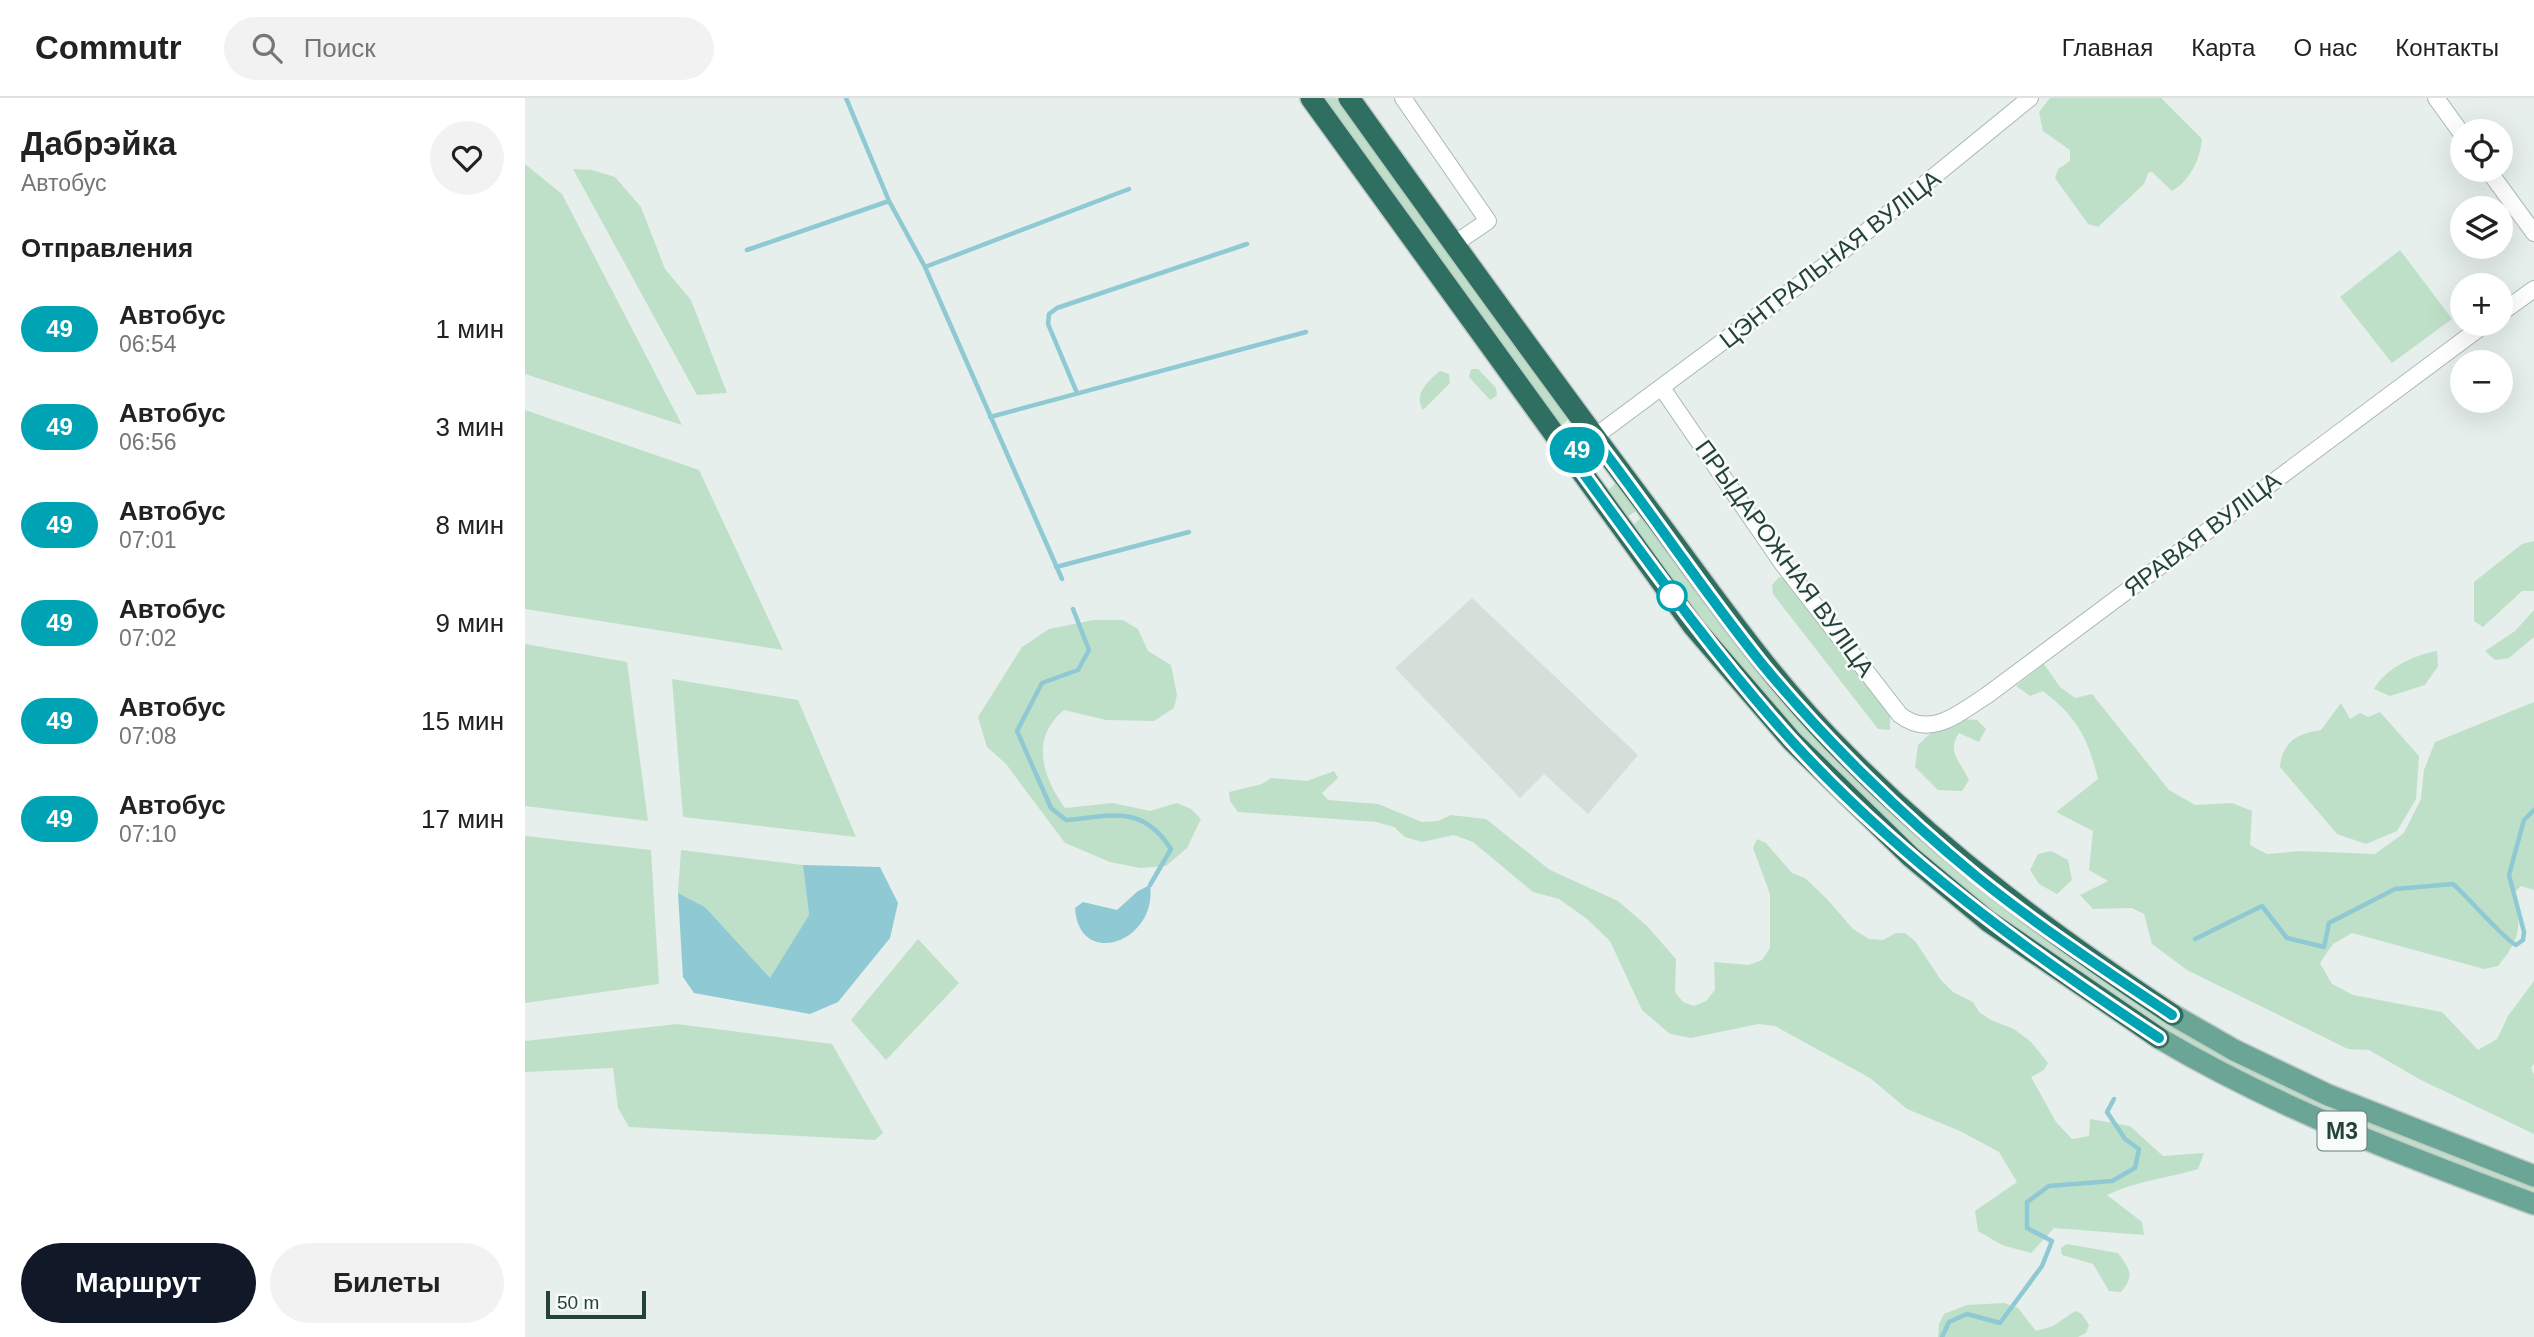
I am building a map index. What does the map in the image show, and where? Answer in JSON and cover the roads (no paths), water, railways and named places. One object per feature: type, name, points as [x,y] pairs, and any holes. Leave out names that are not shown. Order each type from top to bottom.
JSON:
[{"type":"highway","name":"М3","points":[[1311,98],[1694,626],[1802,750],[1911,857],[1988,921],[2159,1038]]},
{"type":"highway","name":"М3","points":[[1349,98],[1594,438],[1762,664],[1845,755],[1976,875],[2051,933],[2172,1015]]},
{"type":"main road","name":"М3","points":[[2172,1015],[2234,1050],[2328,1095],[2534,1176]]},
{"type":"main road","name":"М3","points":[[2159,1038],[2212,1069],[2360,1140],[2534,1204]]},
{"type":"street","points":[[1403,98],[1488,221],[1454,244]]},
{"type":"street","name":"ЦЭНТРАЛЬНАЯ ВУЛІЦА","points":[[1570,455],[1663,388],[1902,206],[2030,98]]},
{"type":"street","points":[[2436,98],[2451,119]]},
{"type":"street","points":[[2497,182],[2534,233]]},
{"type":"street","points":[[2513,304],[2534,289]]},
{"type":"street","name":"ЯРАВАЯ ВУЛІЦА","points":[[1912,724],[1945,722],[1986,696],[2469,336]]},
{"type":"street","name":"ПРЫДАРОЖНАЯ ВУЛІЦА","points":[[1663,388],[1782,563],[1900,715],[1912,724]]},
{"type":"water","points":[[803,865],[880,867],[898,903],[890,938],[838,1002],[810,1014],[694,993],[683,977],[678,893],[705,907],[770,978],[809,915]]},
{"type":"water","points":[[1150,885],[1149,905],[1142,921],[1131,934],[1117,941],[1103,943],[1090,939],[1080,927],[1075,908],[1083,902],[1117,910],[1138,891]]},
{"type":"waterway","points":[[846,98],[889,201],[925,267],[1062,579]]},
{"type":"waterway","points":[[925,267],[1129,189]]},
{"type":"waterway","points":[[747,250],[889,201]]},
{"type":"waterway","points":[[1077,393],[1048,324],[1049,314],[1057,308],[1247,244]]},
{"type":"waterway","points":[[990,417],[1306,332]]},
{"type":"waterway","points":[[1056,567],[1189,532]]},
{"type":"waterway","points":[[1073,609],[1089,650],[1078,670],[1042,683],[1017,731],[1051,808],[1066,820],[1125,816],[1149,825],[1160,835],[1171,849],[1150,885]]},
{"type":"waterway","points":[[2195,939],[2262,906],[2287,938],[2324,947],[2329,923],[2395,889],[2453,884],[2516,945],[2523,940],[2524,932],[2509,875],[2524,820],[2534,810]]},
{"type":"waterway","points":[[1942,1337],[1949,1322],[1967,1314],[2000,1323],[2042,1266],[2052,1241],[2027,1228],[2027,1202],[2049,1186],[2112,1181],[2135,1168],[2139,1149],[2125,1139],[2107,1112],[2114,1099]]}]
